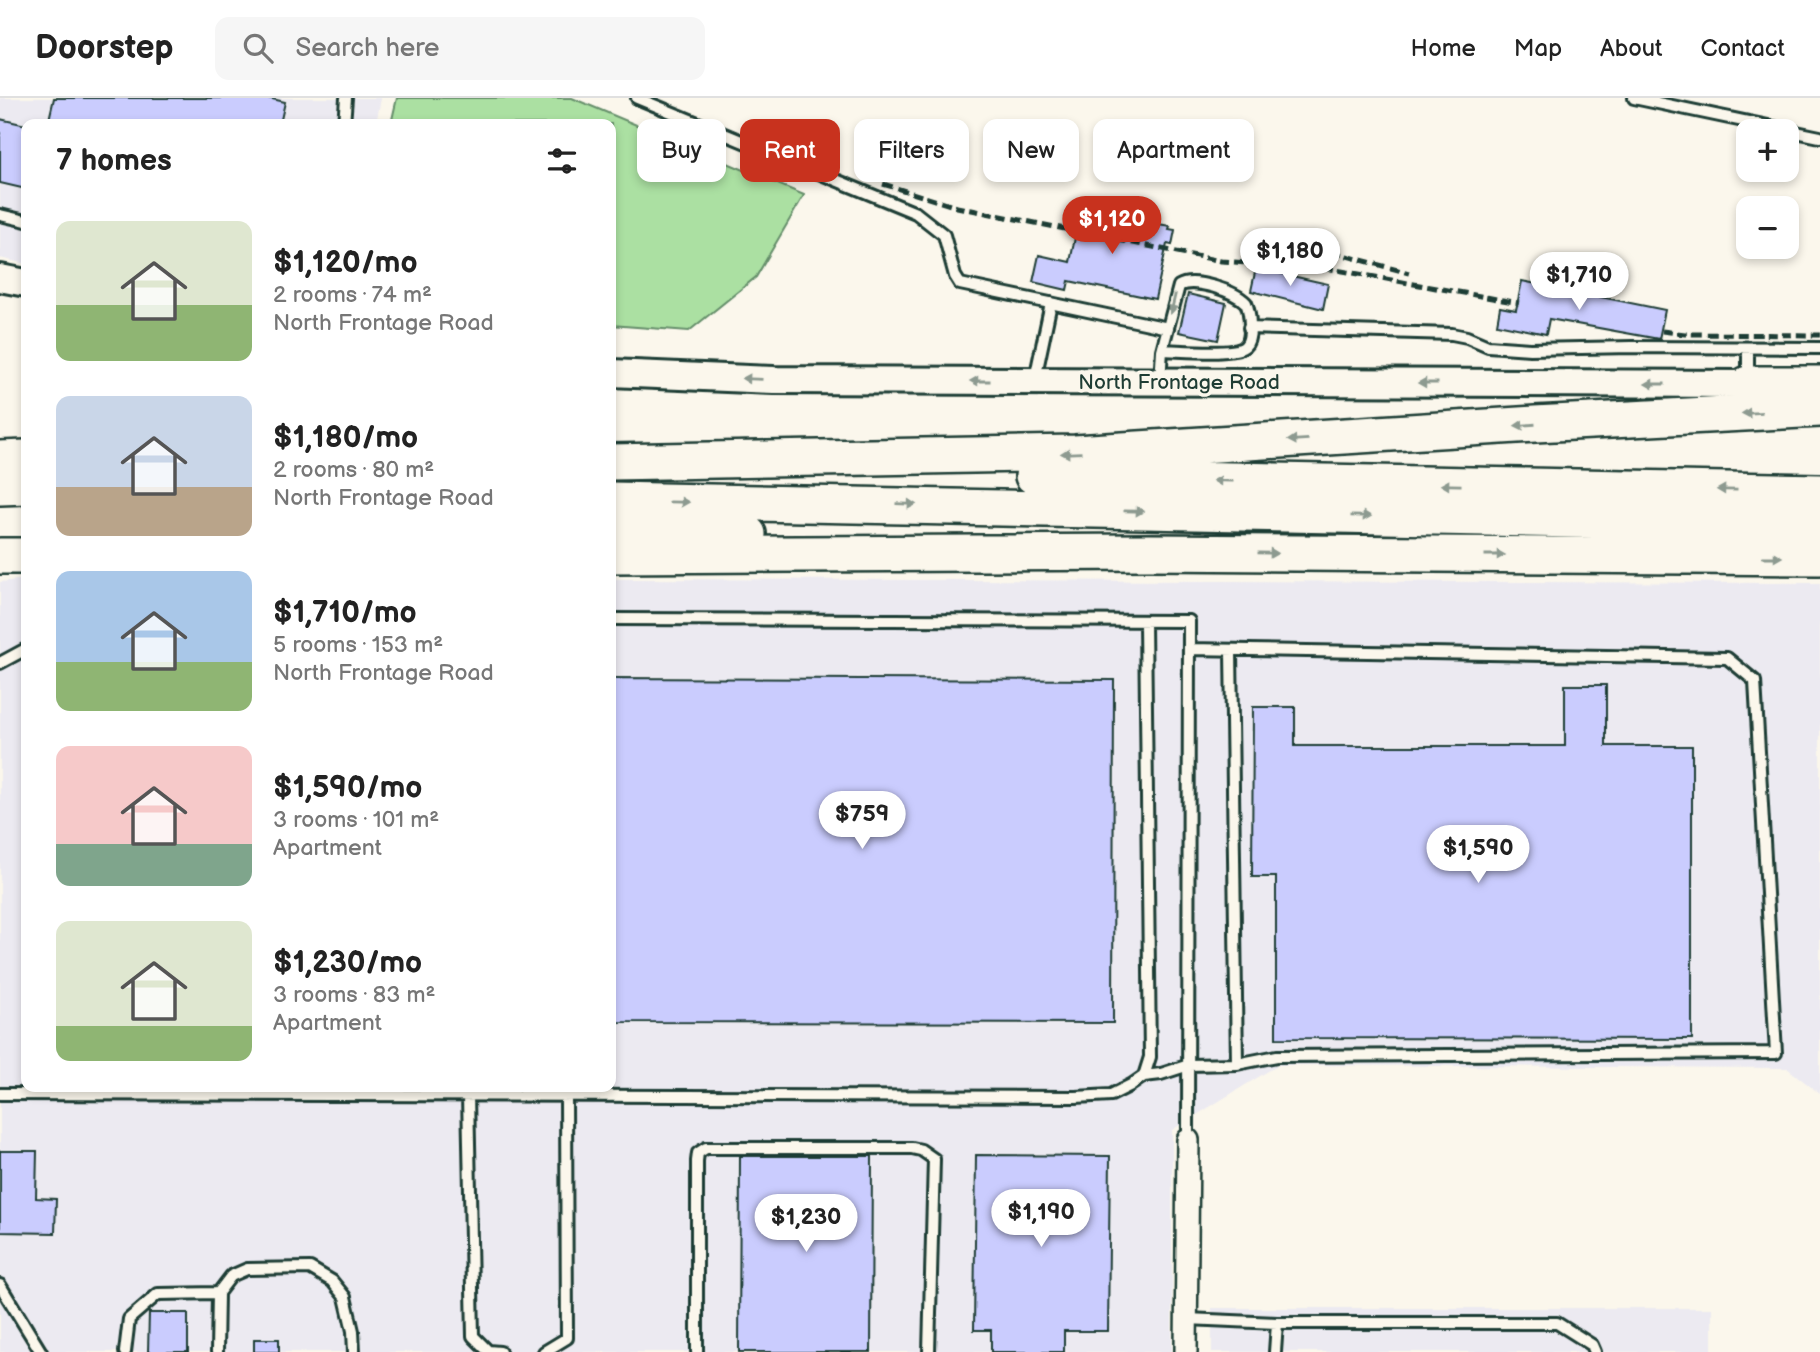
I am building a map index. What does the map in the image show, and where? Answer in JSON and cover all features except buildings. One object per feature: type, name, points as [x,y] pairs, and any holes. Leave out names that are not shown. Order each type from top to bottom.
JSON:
[{"type":"highway","points":[[1748,384],[1820,384]]},
{"type":"highway","points":[[616,463],[1075,453],[1535,424],[1820,410]]},
{"type":"highway","points":[[616,463],[1200,480],[1820,492]]},
{"type":"highway","points":[[7,480],[21,464]]},
{"type":"highway","points":[[616,500],[1820,525]]},
{"type":"highway","points":[[616,522],[804,538],[1150,552]]},
{"type":"highway","points":[[616,555],[1150,552],[1820,557]]},
{"type":"highway","points":[[0,556],[21,556]]},
{"type":"street","points":[[0,278],[21,283]]},
{"type":"street","name":"North Frontage Road","points":[[616,373],[774,380],[1748,384]]},
{"type":"street","points":[[1186,1352],[1188,1140]]},
{"type":"lane","points":[[344,119],[346,98]]},
{"type":"lane","points":[[637,98],[916,213],[944,236],[955,276],[960,284],[1168,328]]},
{"type":"lane","points":[[1634,98],[1820,136]]},
{"type":"lane","points":[[0,215],[21,220]]},
{"type":"lane","points":[[1160,382],[1163,350],[1177,290],[1181,284],[1229,291],[1243,299],[1248,307],[1247,345],[1237,351],[1163,350]]},
{"type":"lane","points":[[1034,381],[1051,303]]},
{"type":"lane","points":[[1249,328],[1452,334],[1488,346],[1530,349],[1820,348]]},
{"type":"lane","points":[[1748,349],[1748,384]]},
{"type":"lane","points":[[616,619],[1189,621],[1188,1140]]},
{"type":"lane","points":[[1143,1076],[1150,1057],[1145,622]]},
{"type":"lane","points":[[0,1094],[1076,1097],[1111,1095],[1143,1076],[1161,1074],[1189,1065],[1237,1064],[1277,1056],[1776,1053],[1755,681],[1727,658],[1189,649]]},
{"type":"lane","points":[[1231,650],[1237,1064]]},
{"type":"lane","points":[[0,663],[21,652]]},
{"type":"lane","points":[[468,1095],[472,1336],[488,1351],[500,1352]]},
{"type":"lane","points":[[544,1352],[567,1338],[566,1096]]},
{"type":"lane","points":[[696,1352],[696,1160],[698,1153],[706,1148],[912,1148],[921,1150],[934,1159],[929,1352]]},
{"type":"lane","points":[[217,1352],[218,1293],[231,1276],[247,1269],[310,1268],[332,1281],[345,1297],[353,1331],[354,1352]]},
{"type":"lane","points":[[0,1285],[41,1352]]},
{"type":"lane","points":[[125,1352],[129,1319],[158,1294],[218,1293]]},
{"type":"lane","points":[[1187,1319],[1277,1323],[1557,1323],[1591,1345],[1595,1352]]},
{"type":"lane","points":[[1275,1352],[1277,1323]]},
{"type":"shaded area","points":[[0,98],[381,98],[377,119],[21,119],[21,263],[0,258]]},
{"type":"shaded area","points":[[616,579],[1820,583],[1820,1094],[1787,1068],[1278,1065],[1172,1130],[1172,1352],[0,1352],[0,582],[21,580],[21,1092],[616,1092]]},
{"type":"shaded area","points":[[1212,1308],[1712,1308],[1712,1352],[1212,1352]]},
{"type":"green space","points":[[397,98],[572,98],[637,125],[637,182],[726,182],[726,162],[740,168],[740,182],[773,182],[804,195],[756,277],[689,331],[616,325],[616,119],[392,119]]},
{"type":"railway","points":[[883,184],[957,207],[1221,261],[1331,269],[1519,303]]},
{"type":"railway","points":[[1263,250],[1311,260]]},
{"type":"railway","points":[[1332,252],[1409,273]]},
{"type":"railway","points":[[1662,331],[1685,334],[1820,335]]}]
